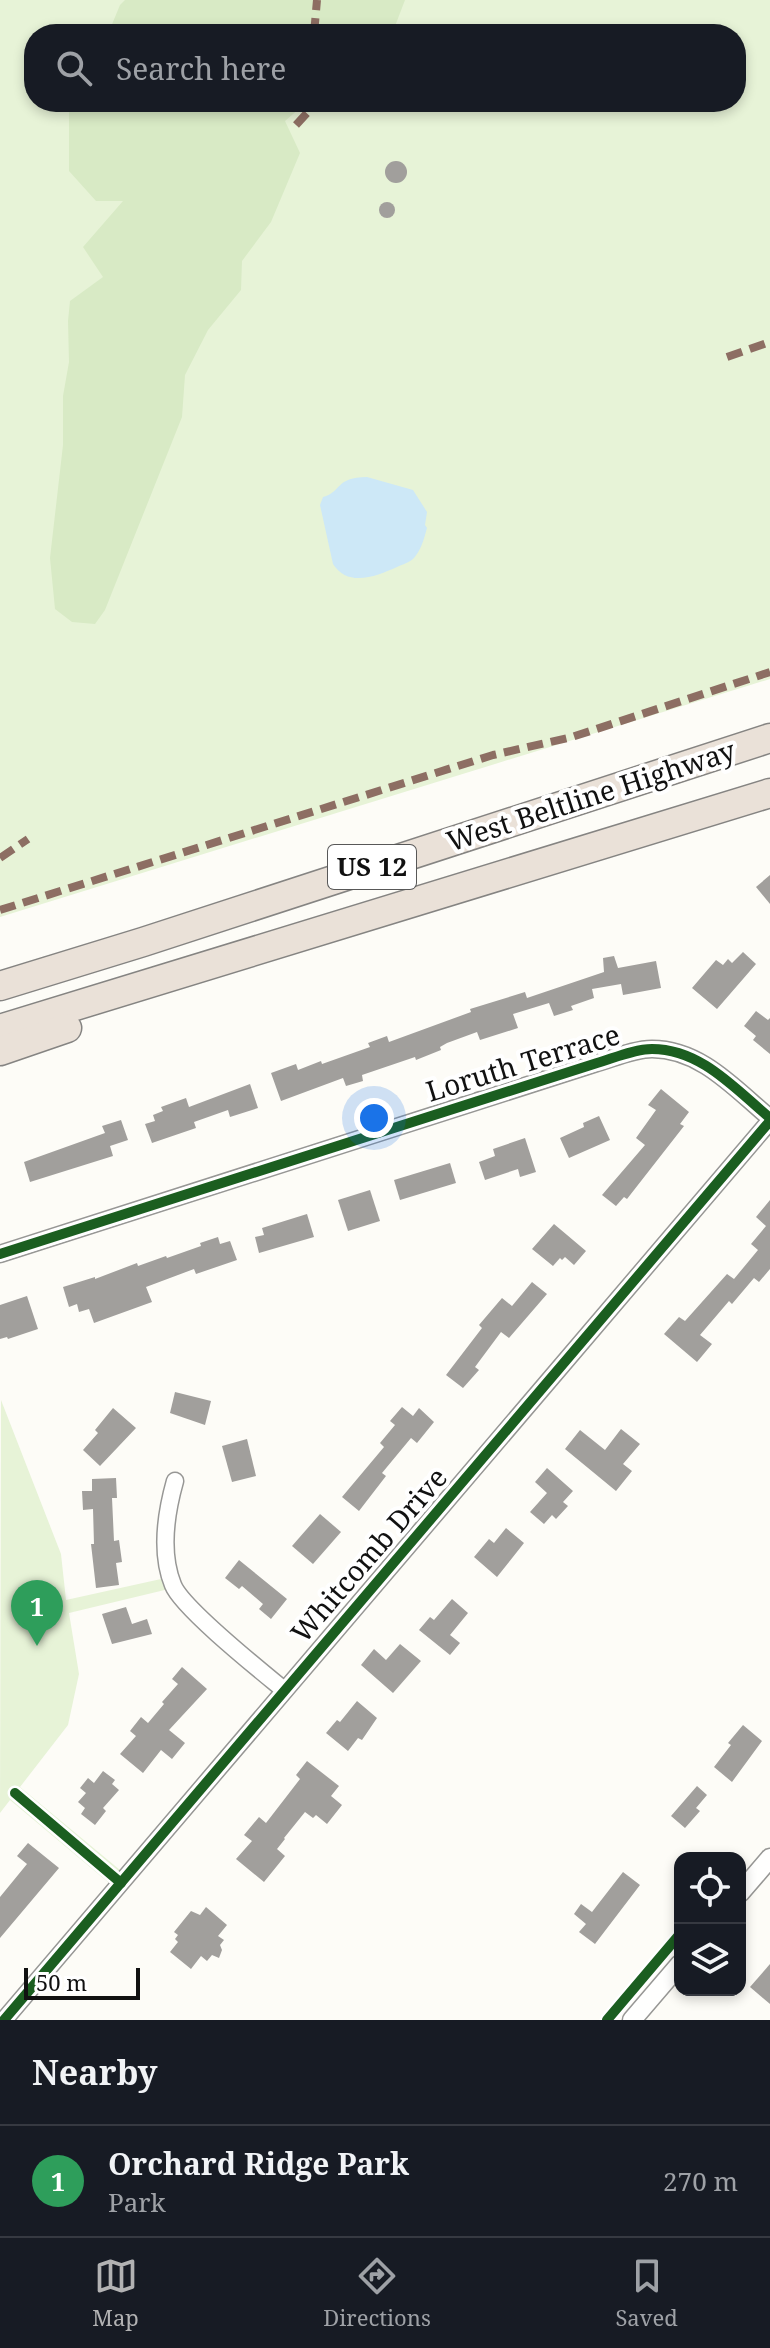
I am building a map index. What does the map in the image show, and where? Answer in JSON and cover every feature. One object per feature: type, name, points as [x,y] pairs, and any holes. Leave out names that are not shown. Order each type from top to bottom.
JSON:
[{"type":"highway","name":"West Beltline Highway","points":[[0,986],[770,738]]},
{"type":"highway","name":"West Beltline Highway","points":[[0,1029],[449,894],[770,793]]},
{"type":"highway","points":[[0,1051],[449,894]]},
{"type":"street","name":"Loruth Terrace","points":[[0,1254],[597,1063],[650,1049],[685,1053],[707,1066],[770,1120]]},
{"type":"street","name":"Whitcomb Drive","points":[[4,2020],[770,1120]]},
{"type":"street","points":[[175,1481],[166,1524],[173,1588],[284,1690]]},
{"type":"street","points":[[746,1886],[770,1858]]},
{"type":"street","points":[[632,2020],[674,1971]]},
{"type":"green space","points":[[0,0],[770,0],[770,679],[0,917]]},
{"type":"green space","points":[[125,0],[405,0],[396,24],[112,24]]},
{"type":"green space","points":[[69,112],[295,112],[285,121],[300,153],[271,222],[242,261],[241,290],[208,330],[185,375],[182,417],[105,610],[95,624],[72,622],[55,609],[50,558],[63,445],[70,301],[103,277],[83,247],[123,201],[96,201],[69,171]]},
{"type":"green space","points":[[1,1400],[61,1554],[66,1600],[170,1577],[173,1588],[69,1613],[79,1674],[68,1725],[20,1787],[120,1870],[109,1883],[10,1800],[0,1813]]},
{"type":"water","points":[[367,477],[413,490],[427,512],[427,528],[419,551],[410,561],[381,574],[355,578],[339,571],[333,564],[320,505],[323,497],[349,479]]},
{"type":"building","points":[[396,161],[407,172],[396,183],[385,172]]},
{"type":"building","points":[[387,202],[393,204],[393,216],[387,218],[381,216],[379,210],[381,204]]},
{"type":"building","points":[[770,875],[770,904],[756,887]]},
{"type":"building","points":[[743,952],[756,964],[717,1009],[692,988],[716,960],[723,965],[728,959],[732,963]]},
{"type":"building","points":[[614,956],[618,968],[656,961],[661,988],[623,995],[621,984],[592,989],[594,998],[571,1006],[573,1010],[554,1016],[549,1003],[513,1014],[518,1028],[480,1040],[477,1032],[447,1043],[440,1047],[441,1050],[416,1060],[415,1057],[362,1075],[363,1081],[346,1086],[343,1078],[281,1101],[271,1073],[296,1064],[298,1070],[321,1061],[322,1064],[370,1047],[368,1043],[387,1036],[389,1042],[471,1012],[470,1009],[525,992],[527,998],[604,972],[603,958]]},
{"type":"building","points":[[756,1011],[768,1020],[770,1018],[770,1054],[753,1040],[756,1036],[744,1026]]},
{"type":"building","points":[[250,1084],[258,1108],[230,1117],[228,1110],[194,1122],[196,1128],[152,1143],[145,1124],[155,1121],[153,1115],[163,1111],[161,1107],[186,1098],[189,1107]]},
{"type":"building","points":[[661,1089],[689,1112],[680,1124],[684,1126],[627,1199],[624,1197],[616,1206],[602,1195],[645,1145],[636,1138],[656,1110],[648,1105]]},
{"type":"building","points":[[599,1116],[610,1140],[569,1158],[560,1138]]},
{"type":"building","points":[[121,1120],[128,1140],[110,1146],[113,1156],[30,1182],[24,1162],[105,1133],[102,1126]]},
{"type":"building","points":[[525,1138],[536,1172],[520,1177],[518,1169],[485,1180],[479,1162],[495,1156],[493,1149]]},
{"type":"building","points":[[450,1163],[456,1183],[400,1200],[394,1180]]},
{"type":"building","points":[[370,1190],[380,1221],[348,1231],[338,1200]]},
{"type":"building","points":[[770,1200],[770,1269],[759,1282],[754,1278],[732,1304],[729,1301],[700,1335],[712,1344],[697,1362],[664,1334],[679,1317],[685,1321],[727,1274],[734,1279],[758,1250],[751,1244],[766,1226],[756,1217]]},
{"type":"building","points":[[307,1214],[314,1237],[259,1253],[255,1237],[264,1235],[262,1228]]},
{"type":"building","points":[[554,1224],[586,1251],[574,1265],[565,1257],[553,1266],[532,1249]]},
{"type":"building","points":[[218,1237],[220,1244],[230,1241],[237,1260],[196,1274],[194,1269],[146,1287],[152,1302],[94,1323],[89,1309],[79,1312],[77,1304],[69,1307],[63,1287],[137,1263],[138,1266],[167,1258]]},
{"type":"building","points":[[532,1282],[547,1294],[509,1338],[501,1332],[475,1367],[479,1370],[463,1388],[446,1375],[482,1328],[479,1325],[502,1298],[512,1306]]},
{"type":"building","points":[[27,1296],[38,1329],[0,1339],[0,1305]]},
{"type":"building","points":[[175,1392],[211,1401],[205,1425],[170,1413]]},
{"type":"building","points":[[402,1407],[413,1416],[419,1408],[434,1422],[417,1443],[411,1438],[382,1473],[386,1476],[359,1511],[342,1497],[384,1447],[380,1443],[395,1425],[390,1421]]},
{"type":"building","points":[[113,1408],[136,1428],[100,1466],[83,1450]]},
{"type":"building","points":[[621,1429],[640,1444],[623,1464],[632,1471],[616,1491],[565,1449],[580,1430],[605,1450]]},
{"type":"building","points":[[247,1439],[256,1476],[232,1482],[222,1446]]},
{"type":"building","points":[[547,1468],[573,1491],[563,1502],[568,1506],[556,1519],[552,1515],[544,1524],[530,1512],[547,1493],[535,1482]]},
{"type":"building","points":[[116,1478],[117,1498],[112,1498],[114,1541],[119,1540],[122,1562],[116,1563],[119,1585],[96,1588],[91,1544],[94,1544],[93,1509],[83,1510],[82,1491],[92,1491],[92,1479]]},
{"type":"building","points":[[320,1514],[341,1532],[313,1564],[292,1546]]},
{"type":"building","points":[[506,1528],[524,1543],[497,1577],[474,1557],[489,1539],[494,1543]]},
{"type":"building","points":[[239,1560],[287,1599],[271,1619],[259,1609],[263,1604],[242,1586],[239,1589],[225,1578]]},
{"type":"building","points":[[452,1599],[468,1613],[450,1635],[460,1643],[450,1655],[419,1630],[430,1617],[434,1620]]},
{"type":"building","points":[[126,1607],[132,1624],[147,1619],[152,1634],[112,1644],[102,1614]]},
{"type":"building","points":[[400,1644],[421,1661],[393,1693],[361,1665],[374,1649],[386,1660]]},
{"type":"building","points":[[182,1667],[207,1689],[169,1730],[185,1743],[172,1759],[161,1750],[143,1773],[120,1754],[136,1736],[130,1731],[141,1717],[148,1723],[164,1704],[162,1702],[178,1684],[172,1679]]},
{"type":"building","points":[[357,1701],[377,1718],[362,1740],[358,1738],[348,1751],[326,1733],[337,1720],[340,1722]]},
{"type":"building","points":[[743,1725],[762,1741],[732,1782],[714,1767]]},
{"type":"building","points":[[307,1761],[339,1786],[331,1796],[342,1805],[327,1824],[316,1815],[313,1818],[305,1812],[277,1849],[285,1856],[264,1882],[236,1859],[252,1841],[244,1835],[259,1817],[266,1823],[300,1779],[296,1775]]},
{"type":"building","points":[[103,1771],[115,1780],[112,1784],[119,1790],[103,1808],[106,1811],[95,1825],[81,1814],[85,1808],[78,1802],[86,1793],[80,1788],[88,1778],[94,1783]]},
{"type":"building","points":[[697,1786],[707,1795],[696,1808],[700,1811],[685,1828],[671,1816]]},
{"type":"building","points":[[28,1843],[59,1868],[0,1938],[0,1897],[27,1864],[17,1856]]},
{"type":"building","points":[[623,1872],[640,1885],[595,1944],[579,1932],[586,1924],[574,1914],[581,1904],[592,1912]]},
{"type":"building","points":[[206,1907],[227,1925],[218,1936],[224,1940],[220,1945],[222,1950],[219,1958],[212,1955],[207,1961],[201,1956],[191,1969],[170,1952],[178,1942],[175,1939],[178,1935],[174,1932],[191,1911],[200,1915]]},
{"type":"building","points":[[770,1964],[770,2004],[750,1987]]},
{"type":"marked path","points":[[315,24],[317,0]]},
{"type":"marked path","points":[[296,125],[308,112]]},
{"type":"marked path","points":[[727,357],[770,342]]},
{"type":"marked path","points":[[0,910],[493,755],[572,737],[770,672]]},
{"type":"marked path","points":[[0,858],[28,839]]},
{"type":"cycle path","points":[[0,1254],[639,1050],[670,1051],[702,1063],[770,1118]]},
{"type":"cycle path","points":[[4,2020],[770,1121]]},
{"type":"cycle path","points":[[15,1793],[121,1883]]},
{"type":"cycle path","points":[[607,2020],[674,1941]]},
{"type":"place","name":"Orchard Ridge Park","points":[[37,1646]]}]
